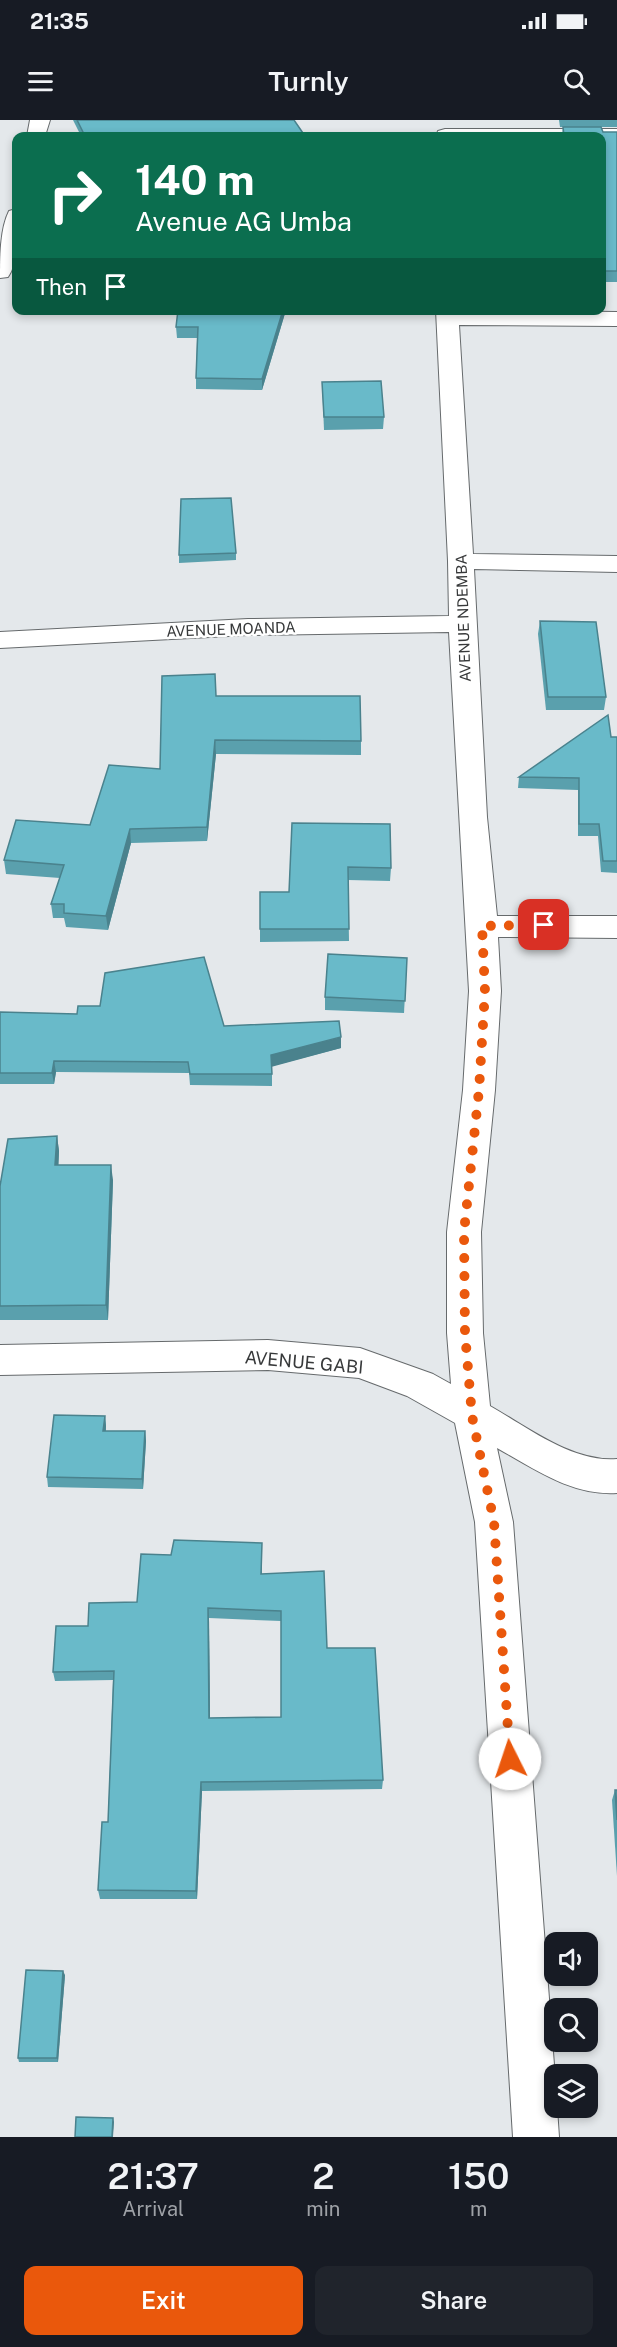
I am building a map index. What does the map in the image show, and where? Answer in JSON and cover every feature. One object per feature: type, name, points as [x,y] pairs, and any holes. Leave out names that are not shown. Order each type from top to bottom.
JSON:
[{"type":"street","points":[[445,130],[514,132]]},
{"type":"street","points":[[0,272],[12,229]]},
{"type":"street","name":"AVENUE NDEMBA","points":[[447,315],[461,561],[462,624],[485,991],[479,1090],[464,1232],[465,1333],[472,1416],[494,1522],[536,2137]]},
{"type":"street","points":[[481,315],[617,319]]},
{"type":"street","points":[[461,561],[617,564]]},
{"type":"street","name":"AVENUE MOANDA","points":[[0,640],[248,627],[462,624]]},
{"type":"street","points":[[482,926],[617,927]]},
{"type":"street","name":"AVENUE GABI","points":[[0,1360],[268,1355],[360,1363],[420,1385],[570,1470],[603,1477],[617,1476]]},
{"type":"building","points":[[77,120],[294,120],[302,132],[83,132]]},
{"type":"building","points":[[563,127],[601,127],[603,132],[564,132]]},
{"type":"building","points":[[606,132],[617,132],[617,271],[606,271]]},
{"type":"building","points":[[177,315],[281,315],[262,379],[196,378],[198,327],[176,327]]},
{"type":"building","points":[[381,381],[384,417],[324,417],[322,382]]},
{"type":"building","points":[[231,498],[236,553],[179,555],[181,499]]},
{"type":"building","points":[[540,621],[596,622],[606,697],[548,697]]},
{"type":"building","points":[[215,674],[216,696],[360,696],[361,741],[215,740],[207,827],[130,829],[106,916],[64,913],[64,904],[51,904],[64,865],[4,860],[16,820],[90,825],[109,765],[160,769],[162,676]]},
{"type":"building","points":[[608,715],[611,737],[617,737],[617,861],[603,861],[599,824],[579,824],[579,778],[519,777]]},
{"type":"building","points":[[292,823],[390,824],[391,868],[348,867],[349,929],[260,929],[260,892],[289,892]]},
{"type":"building","points":[[328,954],[407,958],[405,1001],[325,997]]},
{"type":"building","points":[[204,957],[224,1026],[339,1021],[341,1037],[271,1055],[272,1074],[190,1074],[188,1062],[54,1061],[52,1073],[0,1073],[0,1012],[77,1014],[78,1006],[100,1006],[105,973]]},
{"type":"building","points":[[57,1136],[55,1165],[111,1165],[106,1305],[0,1306],[0,1186],[8,1139]]},
{"type":"building","points":[[54,1415],[105,1416],[103,1431],[145,1431],[142,1479],[47,1477]]},
{"type":"building","points":[[174,1540],[262,1543],[261,1574],[324,1571],[327,1648],[375,1648],[383,1780],[201,1782],[196,1891],[98,1890],[102,1822],[108,1822],[114,1671],[53,1672],[56,1626],[88,1626],[89,1603],[137,1602],[141,1554],[171,1555]],"holes":[[[208,1608],[281,1611],[281,1717],[209,1718]]]},
{"type":"building","points":[[615,1790],[617,1790],[617,1820]]},
{"type":"building","points":[[26,1970],[63,1971],[57,2058],[18,2058]]},
{"type":"building","points":[[76,2117],[113,2118],[112,2137],[75,2137]]},
{"type":"route","points":[[510,1759],[494,1522],[472,1416],[465,1333],[464,1232],[479,1090],[485,991],[482,926],[544,925]]}]
